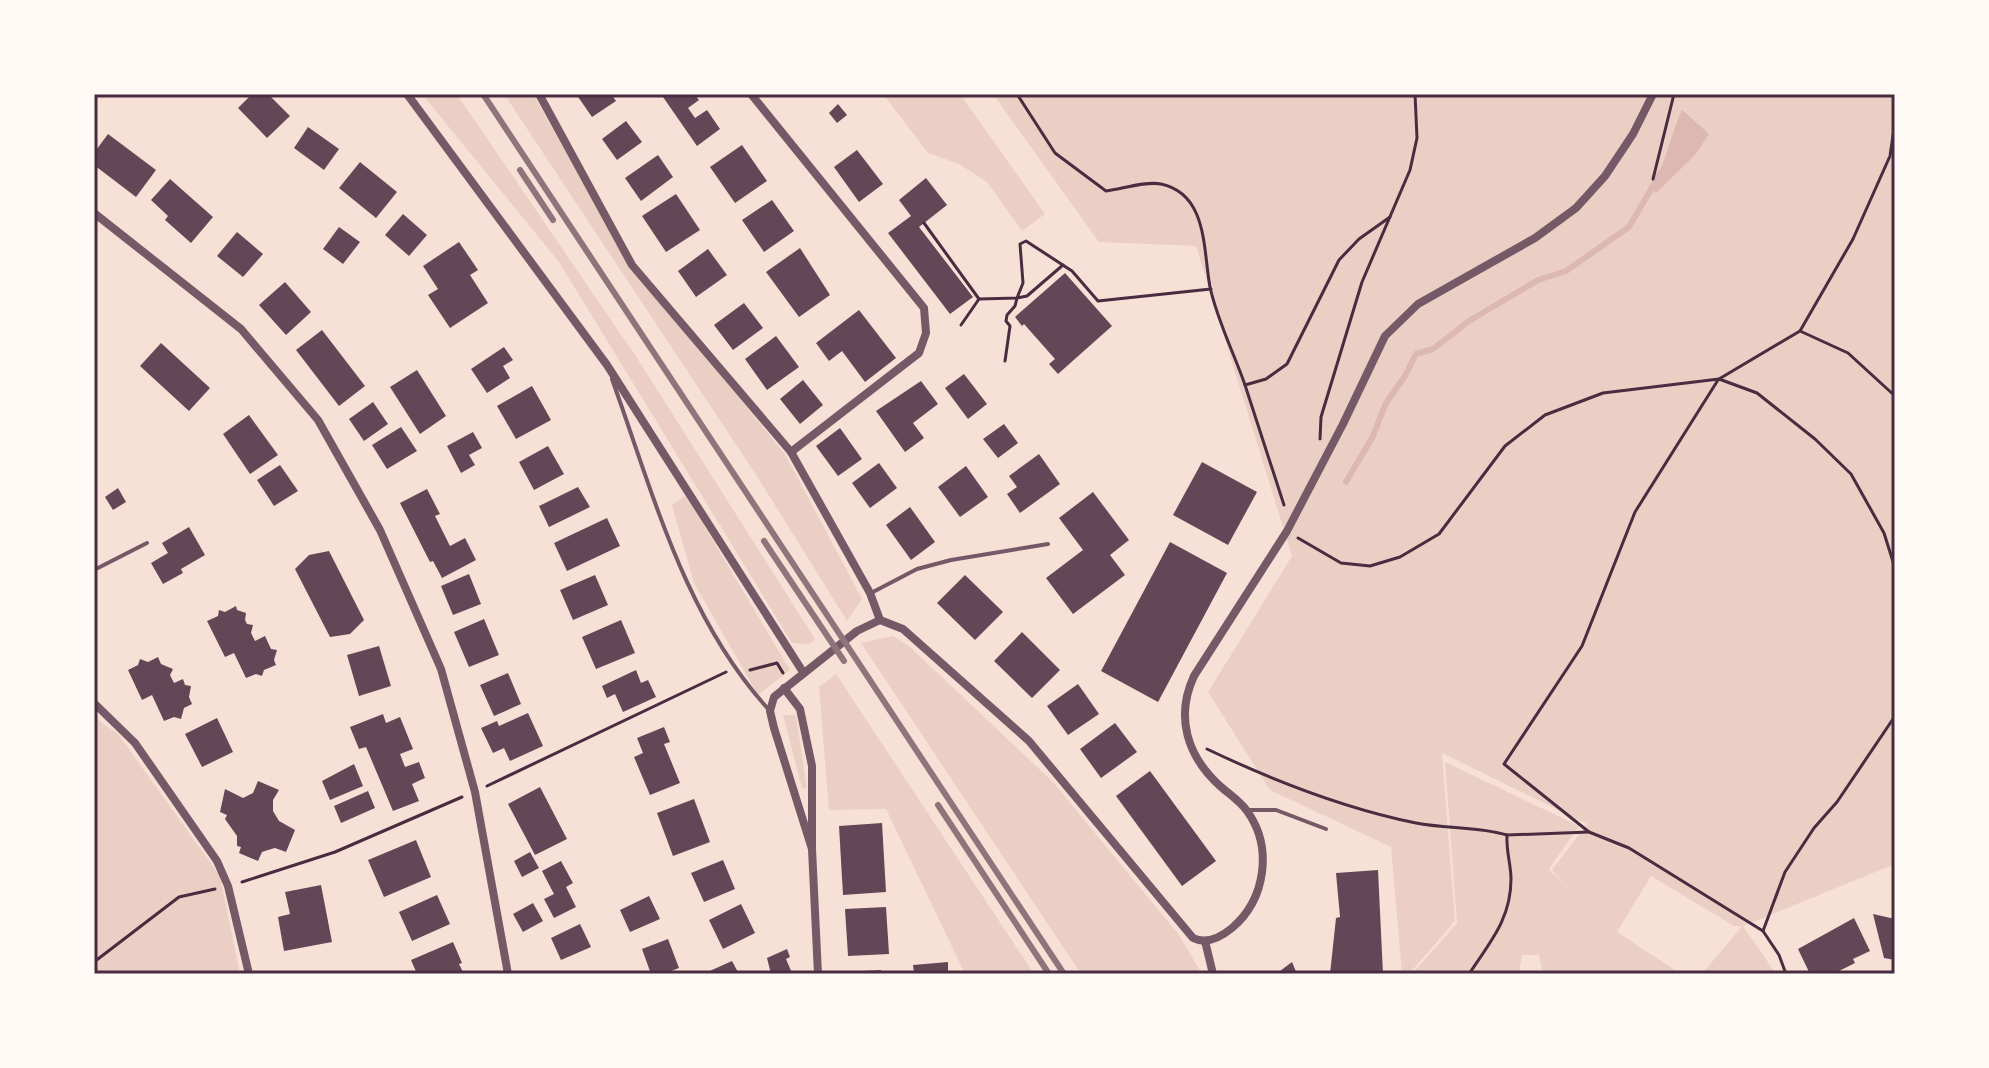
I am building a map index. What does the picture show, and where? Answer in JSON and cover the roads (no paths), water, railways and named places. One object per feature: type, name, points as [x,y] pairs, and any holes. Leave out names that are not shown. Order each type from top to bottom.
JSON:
[{"type":"street","points":[[407,94],[607,365],[803,672]]},
{"type":"street","points":[[539,94],[632,265],[791,452],[870,593],[880,620]]},
{"type":"street","points":[[751,94],[924,308],[926,333],[919,353],[791,452]]},
{"type":"street","points":[[812,849],[770,711],[774,697],[857,631],[880,620],[903,629],[1029,741],[1193,938],[1205,941],[1231,929],[1245,914],[1257,892],[1263,863],[1261,839],[1246,810],[1203,767],[1188,740],[1184,708],[1194,676],[1287,531],[1385,336],[1418,304],[1535,238],[1576,208],[1605,176],[1633,134],[1653,94]]},
{"type":"street","points":[[94,213],[241,329],[318,420],[380,530],[441,669],[475,792],[508,974]]},
{"type":"street","points":[[784,688],[800,709],[812,766],[818,974]]},
{"type":"street","points":[[94,703],[135,743],[217,861],[228,886],[249,974]]},
{"type":"street","points":[[1205,941],[1213,974]]},
{"type":"lane","points":[[607,365],[686,584],[745,685],[770,711]]},
{"type":"lane","points":[[94,570],[147,543]]},
{"type":"lane","points":[[870,593],[917,569],[951,560],[1048,544]]},
{"type":"lane","points":[[1246,810],[1276,810],[1326,829]]},
{"type":"waterway","points":[[1346,482],[1373,436],[1386,403],[1416,354],[1433,349],[1469,321],[1538,280],[1566,271],[1629,227],[1661,172]]},
{"type":"railway","points":[[483,94],[1064,974]]},
{"type":"railway","points":[[520,170],[553,220]]},
{"type":"railway","points":[[764,541],[844,661]]},
{"type":"railway","points":[[938,805],[1049,974]]}]
